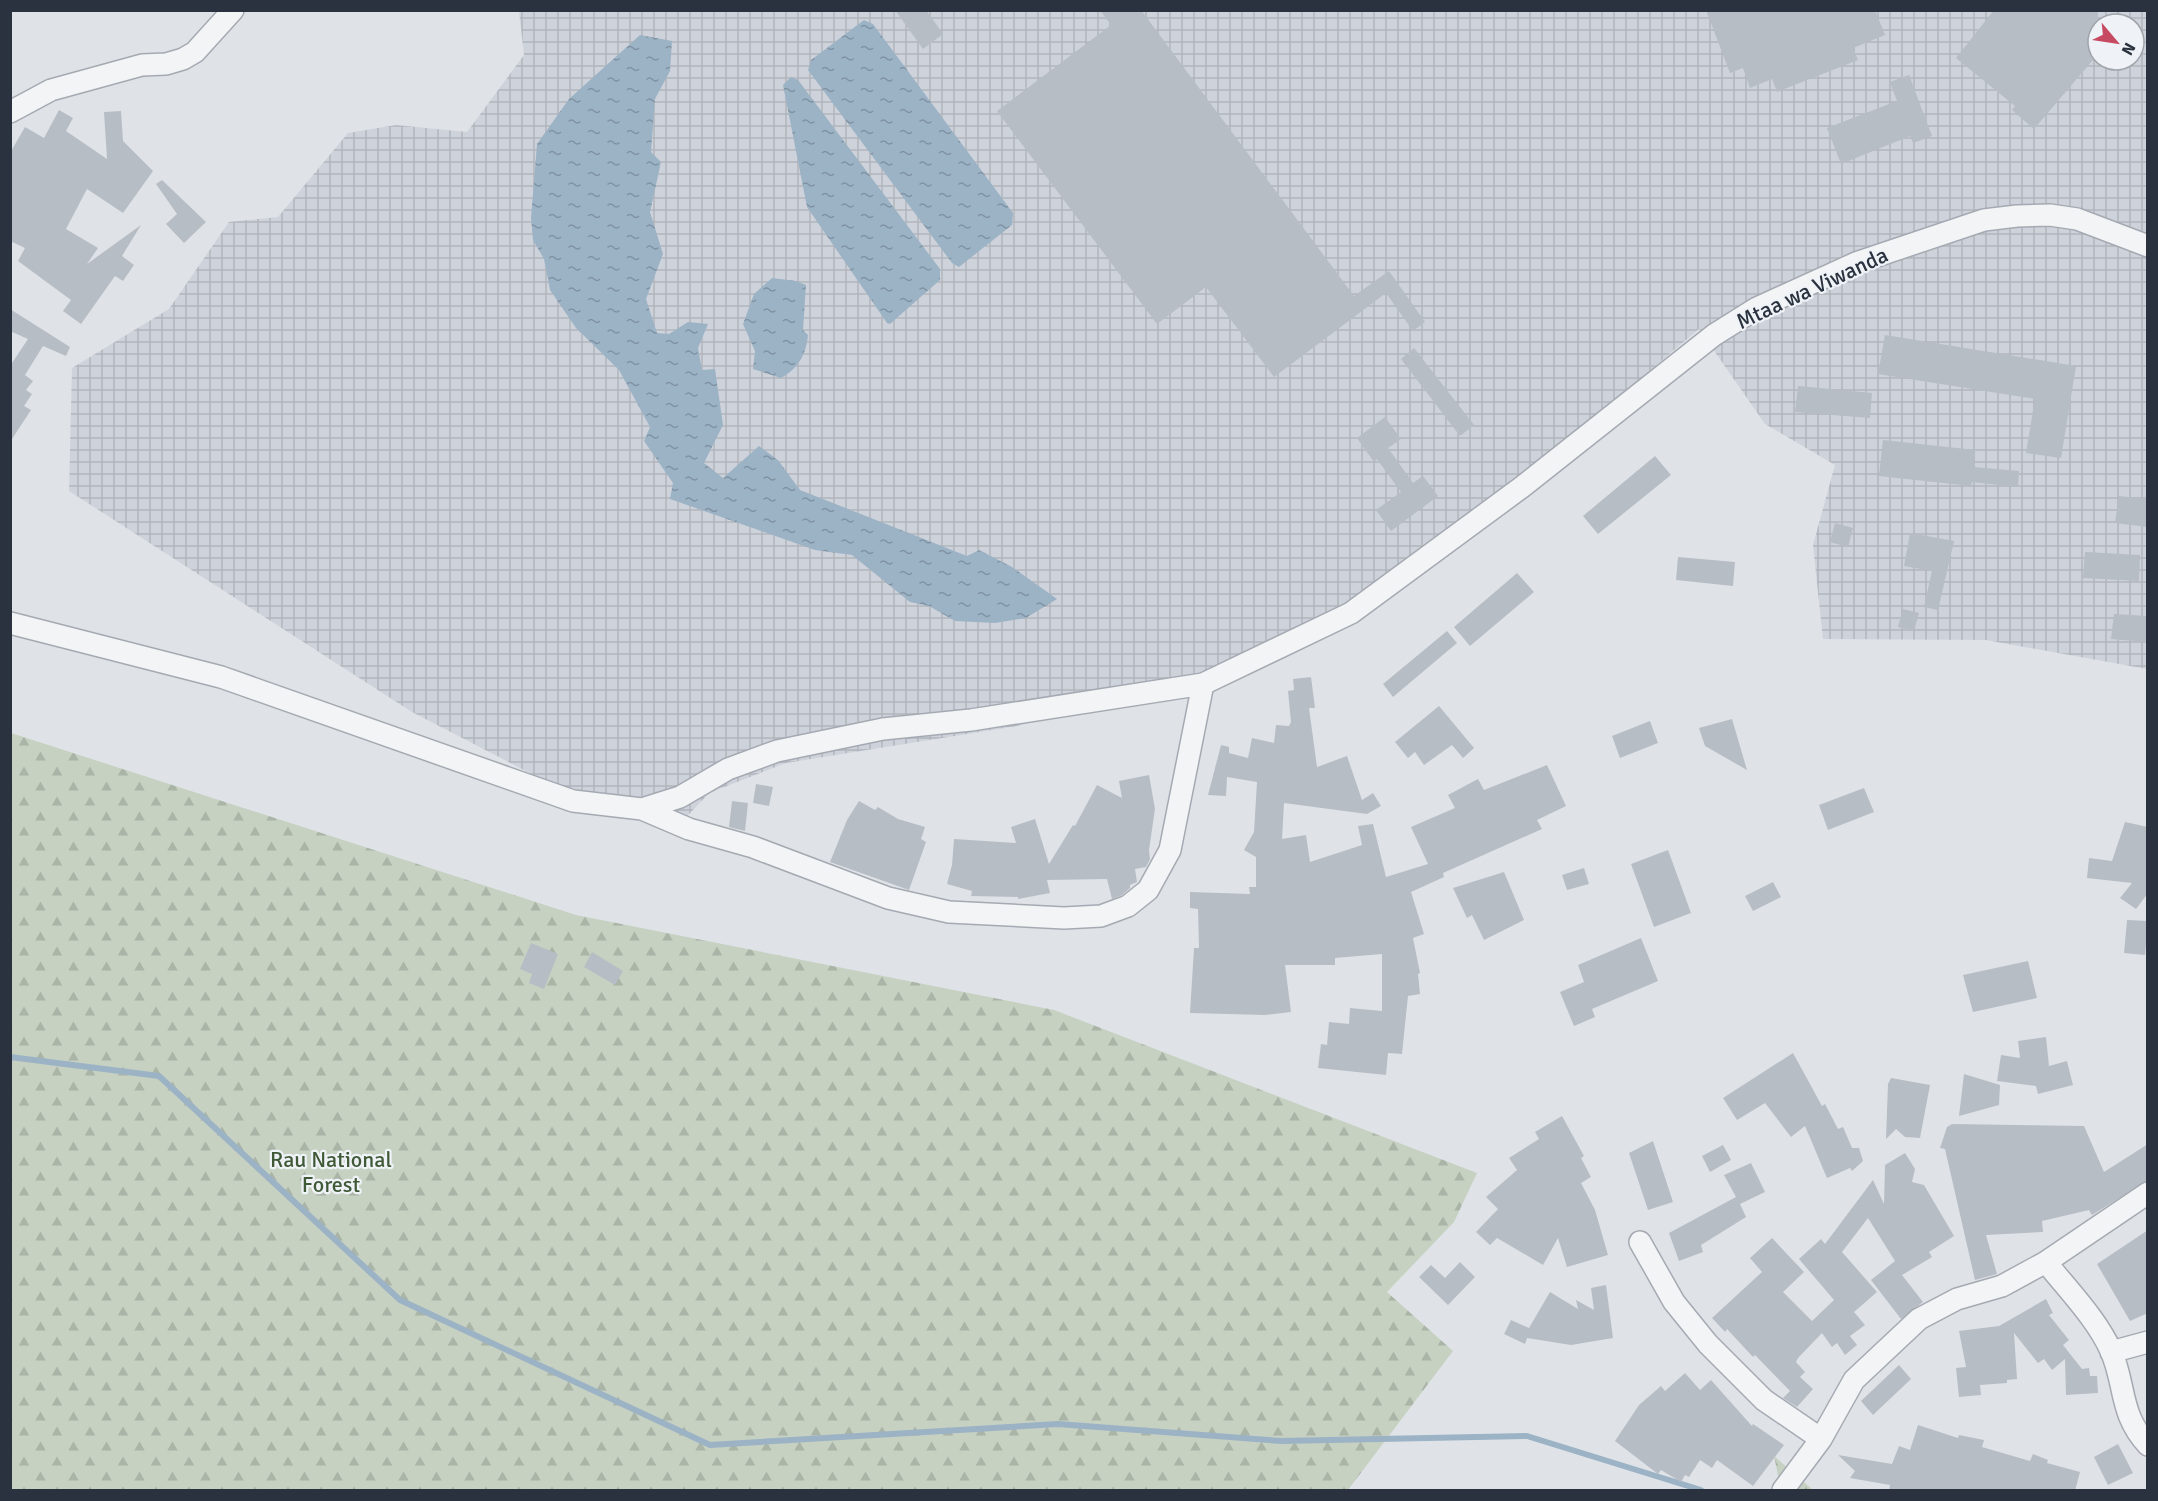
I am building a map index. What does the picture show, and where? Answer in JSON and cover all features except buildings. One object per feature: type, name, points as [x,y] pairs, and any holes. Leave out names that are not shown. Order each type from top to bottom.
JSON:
[{"type":"street","points":[[10,112],[51,90],[142,65],[166,64],[183,59],[195,52],[233,10]]},
{"type":"street","name":"Mtaa wa Viwanda","points":[[642,809],[680,797],[728,769],[777,751],[883,729],[994,716],[1203,684],[1351,613],[1522,487],[1714,335],[1758,308],[1856,263],[1984,220],[2017,216],[2050,215],[2077,219],[2148,246]]},
{"type":"street","points":[[10,623],[221,677],[573,801],[642,809],[689,829],[753,847],[888,898],[949,912],[1064,918],[1101,916],[1128,906],[1148,890],[1170,850],[1203,684]]},
{"type":"street","points":[[1783,1491],[1821,1439],[1854,1380],[1919,1319],[1957,1299],[2002,1286],[2046,1262],[2148,1193]]},
{"type":"street","points":[[1640,1242],[1674,1302],[1708,1344],[1764,1400],[1821,1439]]},
{"type":"street","points":[[2046,1262],[2090,1317],[2111,1352],[2127,1413],[2134,1428],[2148,1445]]},
{"type":"street","points":[[2111,1352],[2148,1342]]},
{"type":"shaded area","points":[[519,11],[2147,11],[2147,669],[1986,640],[1823,639],[1813,545],[1835,465],[1765,424],[1699,329],[1396,585],[1201,686],[1130,695],[1017,726],[786,763],[709,793],[679,825],[549,783],[412,712],[69,491],[72,368],[169,309],[229,222],[278,217],[348,133],[396,125],[467,132],[524,55]]},
{"type":"green space","name":"Rau National Forest","points":[[11,733],[576,915],[1054,1010],[1477,1173],[1454,1222],[1387,1292],[1453,1351],[1348,1490],[11,1490]]},
{"type":"green space","points":[[1774,1456],[1813,1490],[1781,1490]]},
{"type":"water","points":[[864,20],[873,24],[1013,213],[1012,225],[959,267],[952,263],[808,70],[811,60]]},
{"type":"water","points":[[640,35],[672,41],[670,71],[655,99],[651,152],[661,162],[650,212],[663,254],[646,299],[657,333],[669,334],[688,322],[708,324],[698,348],[702,370],[715,369],[723,425],[704,463],[723,478],[759,446],[778,460],[800,490],[967,556],[979,550],[1012,567],[1057,599],[1026,618],[995,623],[955,621],[929,606],[910,602],[852,555],[815,550],[670,499],[673,483],[644,441],[650,427],[619,370],[576,328],[550,290],[544,259],[533,240],[531,218],[537,144],[569,99]]},
{"type":"water","points":[[791,77],[798,80],[940,269],[940,280],[890,324],[887,323],[807,207],[783,85]]},
{"type":"water","points":[[772,278],[796,281],[806,285],[803,330],[808,335],[805,348],[797,365],[781,378],[753,369],[755,351],[743,324],[754,294]]},
{"type":"waterway","points":[[10,1057],[159,1076],[400,1300],[710,1445],[1058,1424],[1281,1441],[1527,1436],[1701,1490]]}]
